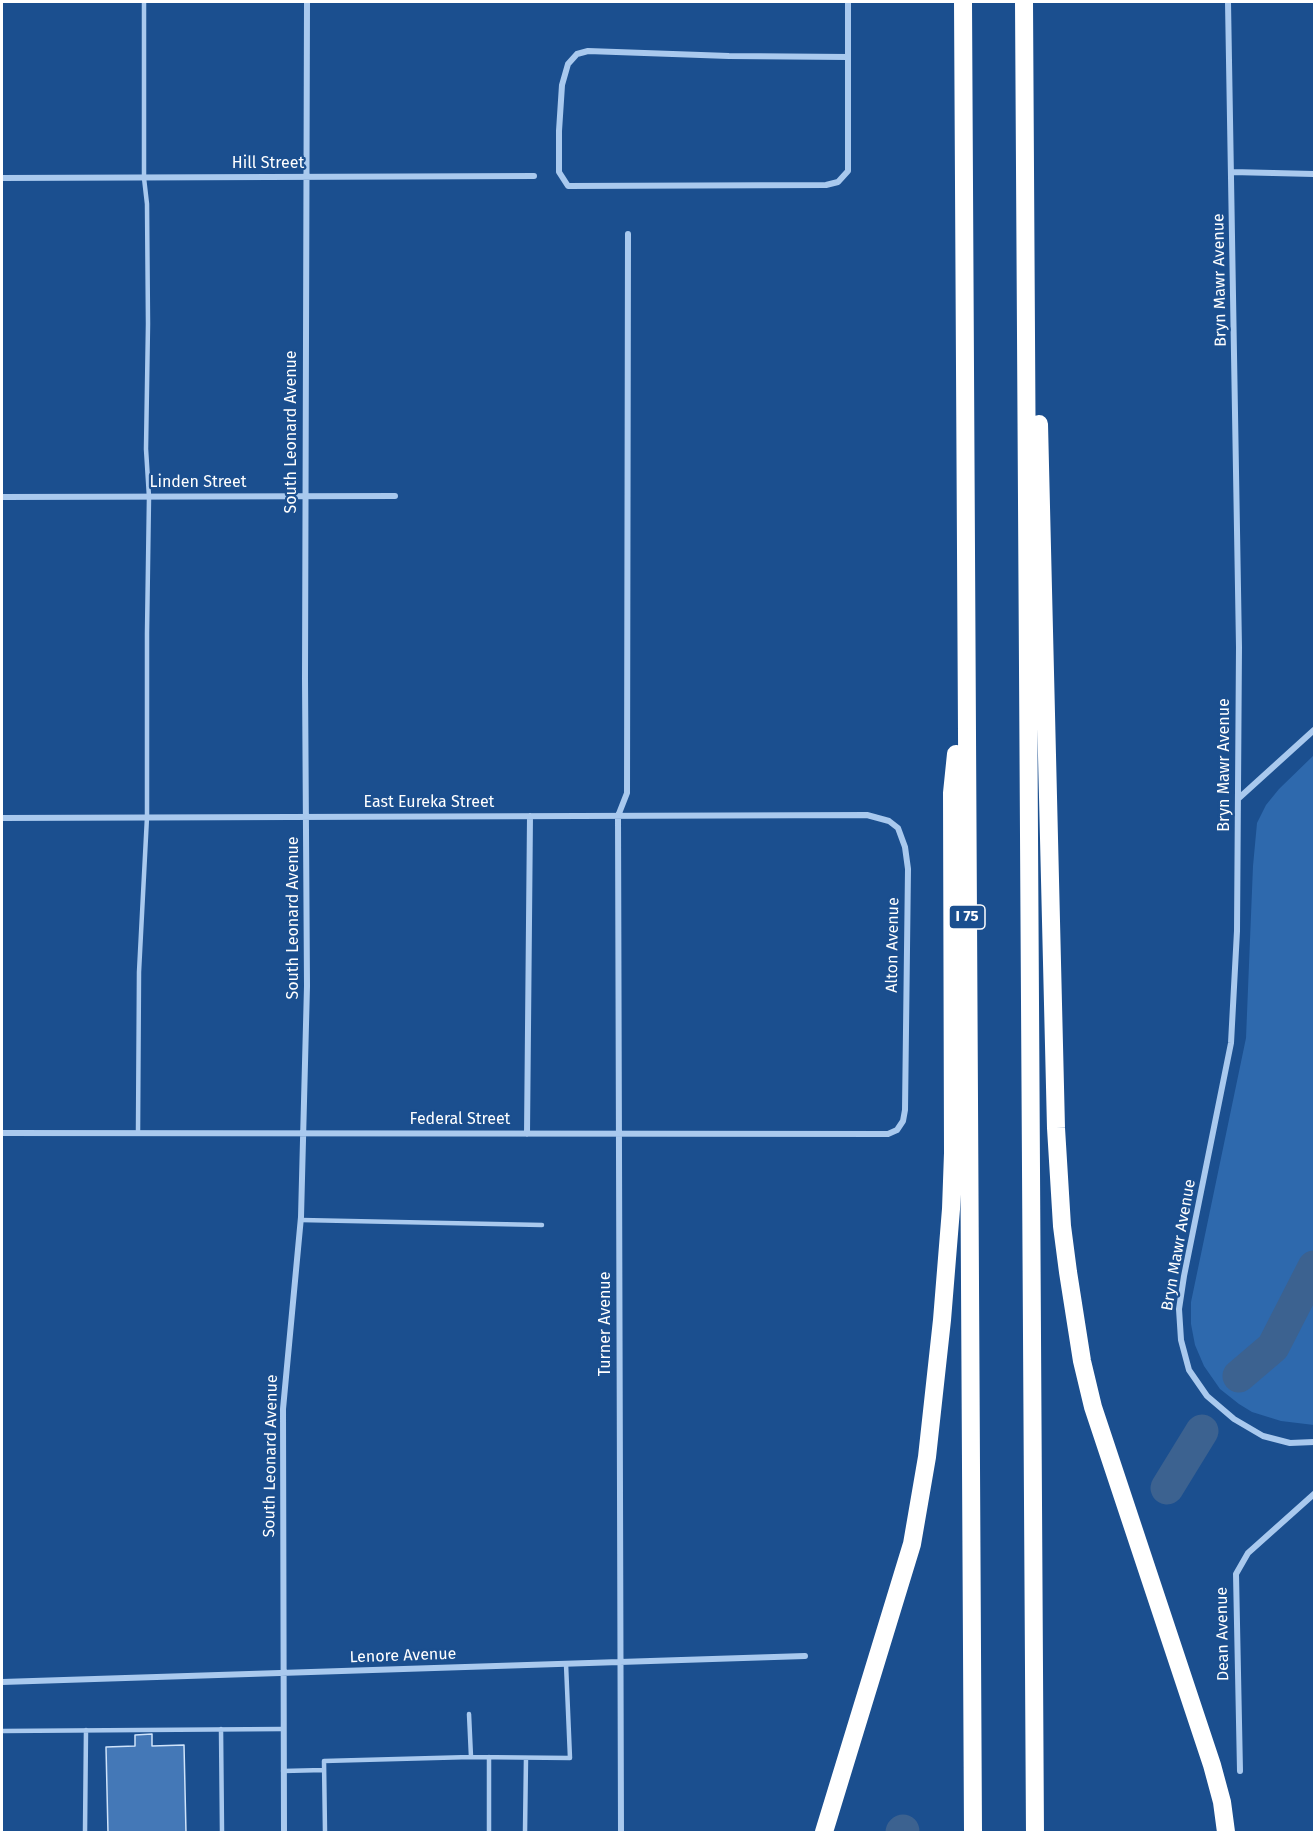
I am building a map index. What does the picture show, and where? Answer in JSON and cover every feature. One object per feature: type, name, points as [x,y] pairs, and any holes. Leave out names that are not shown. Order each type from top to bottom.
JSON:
[{"type":"highway","name":"I 75","points":[[963,2],[973,1833]]},
{"type":"highway","points":[[1024,2],[1035,1833]]},
{"type":"highway","points":[[1024,94],[1031,105],[1051,954],[1056,1128],[1062,1226],[1075,1322],[1093,1407],[1212,1765],[1222,1802],[1226,1833]]},
{"type":"highway","points":[[825,1833],[912,1544],[927,1457],[940,1342],[951,1209],[953,1153],[952,793],[960,717],[966,707]]},
{"type":"street","name":"South Leonard Avenue","points":[[284,1833],[282,1409],[304,1176],[303,1133],[308,986],[305,497],[307,2]]},
{"type":"street","points":[[848,2],[848,57],[848,171],[838,182],[826,185],[568,186],[559,172],[562,85],[568,64],[577,54],[588,51],[848,57]]},
{"type":"street","name":"Bryn Mawr Avenue","points":[[1228,2],[1239,646],[1236,931],[1231,1043],[1184,1276],[1179,1309],[1180,1340],[1189,1370],[1207,1396],[1234,1419],[1263,1436],[1290,1443],[1314,1442]]},
{"type":"street","points":[[1232,172],[1314,174]]},
{"type":"street","name":"Hill Street","points":[[2,177],[534,176]]},
{"type":"street","name":"Turner Avenue","points":[[621,1833],[618,816],[627,793],[628,234]]},
{"type":"street","name":"Linden Street","points":[[2,497],[395,496]]},
{"type":"street","points":[[1239,798],[1314,730]]},
{"type":"street","name":"East Eureka Street","points":[[2,818],[856,815]]},
{"type":"street","name":"Alton Avenue","points":[[856,815],[878,817],[889,821],[898,828],[905,847],[908,868],[905,1110]]},
{"type":"street","points":[[527,1134],[530,816]]},
{"type":"street","name":"Federal Street","points":[[2,1133],[888,1134],[897,1130],[903,1121],[905,1110]]},
{"type":"street","name":"Dean Avenue","points":[[1240,1771],[1236,1574],[1248,1553],[1314,1494]]},
{"type":"street","name":"Lenore Avenue","points":[[2,1682],[805,1656]]},
{"type":"lane","points":[[138,1133],[140,972],[147,817],[149,497],[146,448],[148,324],[147,204],[144,177],[144,2]]},
{"type":"lane","points":[[301,1220],[542,1225]]},
{"type":"lane","points":[[325,1833],[324,1761],[471,1757],[570,1758],[566,1664]]},
{"type":"lane","points":[[469,1714],[471,1757]]},
{"type":"lane","points":[[221,1729],[222,1833]]},
{"type":"lane","points":[[2,1731],[283,1729]]},
{"type":"lane","points":[[85,1833],[86,1730]]},
{"type":"lane","points":[[489,1757],[489,1833]]},
{"type":"lane","points":[[525,1833],[526,1758]]},
{"type":"lane","points":[[284,1771],[324,1770]]},
{"type":"shaded area","points":[[1314,755],[1314,1425],[1281,1421],[1252,1412],[1220,1389],[1204,1366],[1195,1345],[1191,1324],[1191,1302],[1246,1038],[1257,823],[1266,805],[1279,789]]},
{"type":"building","points":[[152,1734],[152,1746],[184,1745],[186,1833],[108,1833],[106,1747],[135,1746],[135,1735]]},
{"type":"waterway","points":[[1239,1376],[1273,1347],[1314,1267]]},
{"type":"waterway","points":[[1167,1488],[1202,1431]]}]
